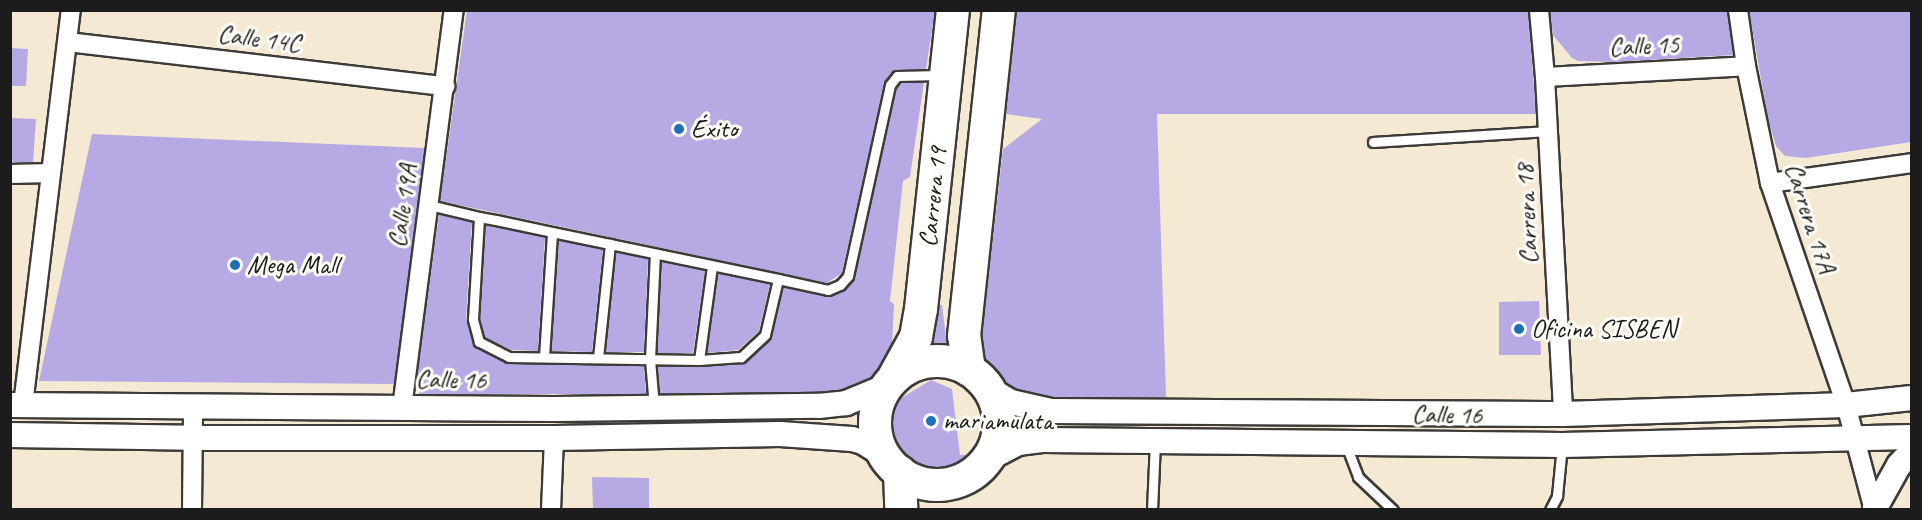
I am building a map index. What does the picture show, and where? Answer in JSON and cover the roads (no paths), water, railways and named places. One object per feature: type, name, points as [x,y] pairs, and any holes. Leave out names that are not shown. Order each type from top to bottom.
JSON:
[{"type":"highway","name":"Carrera 19","points":[[891,382],[916,337],[921,309],[953,10]]},
{"type":"highway","name":"Carrera 19","points":[[979,380],[964,336],[999,10]]},
{"type":"highway","points":[[901,510],[893,464],[875,426],[878,405],[891,382],[914,365],[936,361],[948,362],[979,380],[998,409],[999,431],[978,468],[948,510]]},
{"type":"highway","points":[[893,464],[918,481],[940,484],[978,468]]},
{"type":"main road","name":"Calle 16","points":[[979,380],[1011,402],[1051,411],[1563,414],[1846,405],[1911,398]]},
{"type":"main road","name":"Calle 16","points":[[17,405],[402,408],[819,406],[846,403],[891,382]]},
{"type":"main road","points":[[10,435],[192,438],[554,438],[780,434],[828,436],[863,442],[893,464]]},
{"type":"main road","name":"Calle 16","points":[[978,468],[1002,450],[1027,442],[1562,445],[1911,437]]},
{"type":"main road","points":[[1874,509],[1899,465],[1911,451]]},
{"type":"street","points":[[17,405],[51,173],[71,10]]},
{"type":"street","name":"Calle 19A","points":[[402,408],[454,10]]},
{"type":"street","name":"Carrera 18","points":[[1539,10],[1545,77],[1563,414]]},
{"type":"street","name":"Carrera 17A","points":[[1738,10],[1746,66],[1770,183],[1846,405],[1874,509]]},
{"type":"street","name":"Calle 14C","points":[[68,42],[445,86]]},
{"type":"street","name":"Calle 15","points":[[1545,77],[1746,66]]},
{"type":"street","points":[[1770,183],[1911,163]]},
{"type":"street","points":[[10,174],[51,173]]},
{"type":"street","points":[[192,510],[193,406]]},
{"type":"street","points":[[551,510],[554,438]]},
{"type":"lane","points":[[429,205],[828,290],[840,285],[848,276],[890,85],[897,76],[946,75]]},
{"type":"lane","points":[[1373,142],[1548,131]]},
{"type":"lane","points":[[479,217],[472,319],[479,342],[509,357],[699,360],[741,357],[765,335],[778,279]]},
{"type":"lane","points":[[544,357],[552,232]]},
{"type":"lane","points":[[598,358],[610,244]]},
{"type":"lane","points":[[654,408],[650,359],[655,254]]},
{"type":"lane","points":[[699,360],[712,266]]},
{"type":"lane","points":[[1152,510],[1155,441]]},
{"type":"lane","points":[[1345,442],[1358,477],[1394,510]]},
{"type":"lane","points":[[1550,510],[1557,496],[1562,445]]},
{"type":"place","name":"Éxito","points":[[679,129]]},
{"type":"place","name":"Mega Mall","points":[[235,265]]},
{"type":"place","name":"Oficina SISBEN","points":[[1519,329]]},
{"type":"place","name":"mariamulata","points":[[931,421]]}]
